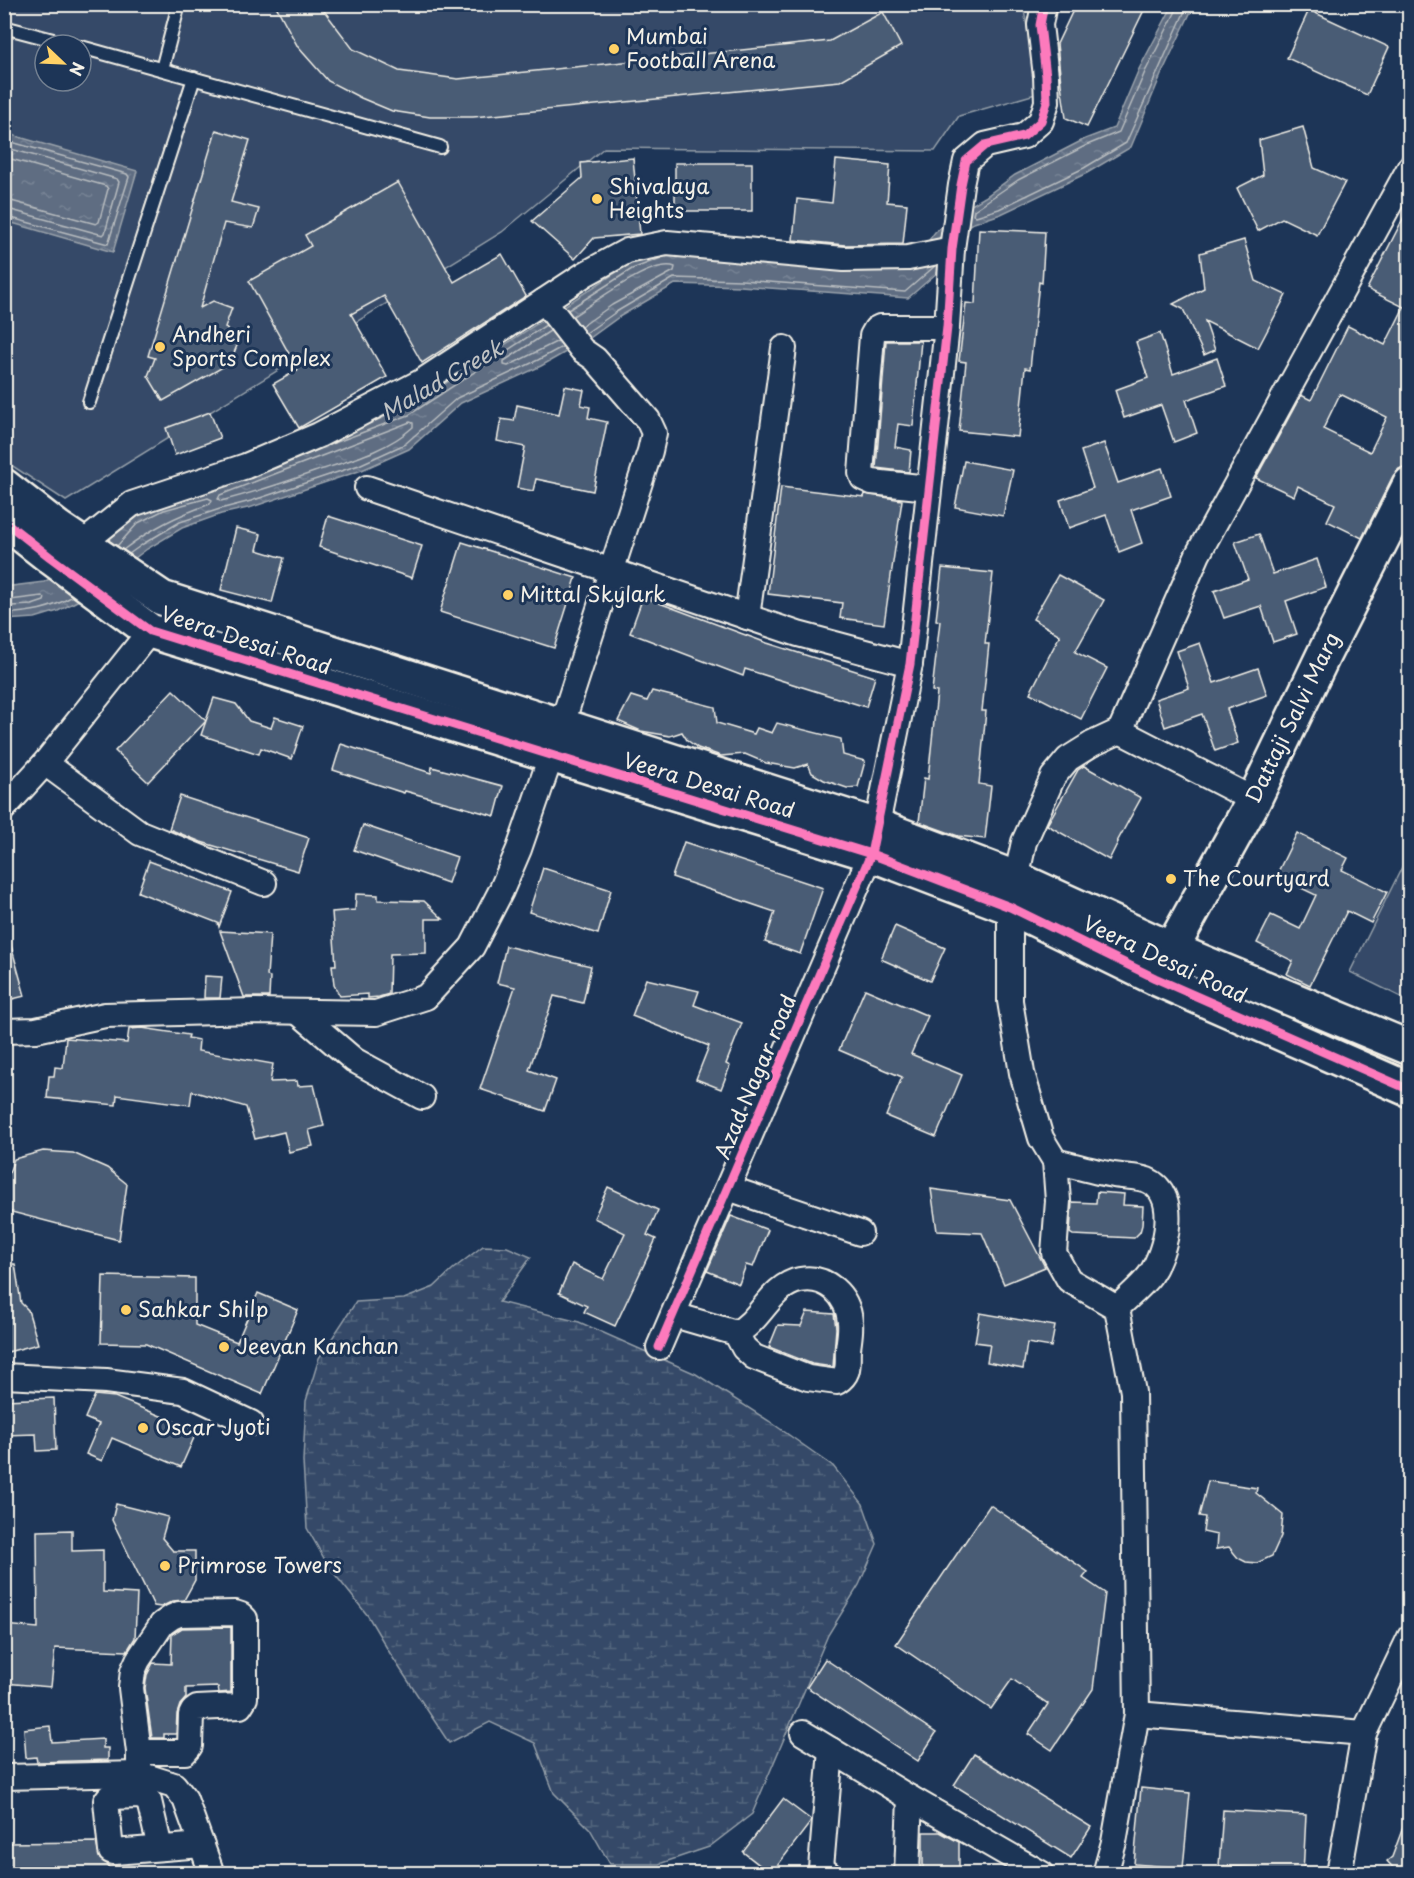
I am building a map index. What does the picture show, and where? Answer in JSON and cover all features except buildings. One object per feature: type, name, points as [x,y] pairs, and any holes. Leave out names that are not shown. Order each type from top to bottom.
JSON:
[{"type":"street","name":"Azad Nagar road","points":[[659,1347],[874,840],[910,664],[947,327],[952,249],[966,161],[985,145],[1024,136],[1041,121],[1047,102],[1040,25],[1044,4]]},
{"type":"street","points":[[1105,1874],[1114,1842],[1137,1714],[1134,1392],[1117,1308],[1069,1280],[1054,1253],[1058,1201],[1055,1161],[1041,1138],[1022,1073],[1010,1001],[1012,893],[1024,842],[1053,777],[1068,759],[1092,744],[1120,731],[1198,554],[1410,167]]},
{"type":"street","points":[[97,554],[132,504],[246,466],[319,435],[411,387],[553,303],[627,251],[667,243],[844,259],[908,258],[952,249]]},
{"type":"street","points":[[4,1031],[36,1030],[105,1015],[376,1013],[426,997],[472,947],[501,891],[519,849],[654,433],[648,420],[589,351],[553,303]]},
{"type":"street","points":[[929,488],[872,482],[863,478],[861,473],[872,336],[880,327],[947,327]]},
{"type":"street","points":[[747,617],[784,348]]},
{"type":"street","name":"Dattaji Salvi Marg","points":[[1179,953],[1324,654],[1410,484]]},
{"type":"street","points":[[4,486],[58,528],[162,598],[561,725],[874,840]]},
{"type":"street","points":[[367,488],[798,634],[910,664]]},
{"type":"street","name":"Veera Desai Road","points":[[4,521],[150,631],[551,756],[874,840],[1012,893],[1162,981],[1410,1090]]},
{"type":"street","name":"Dattaji Salvi Marg","points":[[1162,981],[1410,535]]},
{"type":"street","points":[[4,808],[45,763],[150,631]]},
{"type":"street","points":[[1120,731],[1254,800]]},
{"type":"street","points":[[45,763],[140,833],[264,883]]},
{"type":"street","points":[[1012,893],[1179,953],[1410,1048]]},
{"type":"street","points":[[298,1012],[354,1060],[422,1096]]},
{"type":"street","points":[[1055,1161],[1112,1175],[1146,1179],[1155,1184],[1162,1193],[1166,1204],[1167,1228],[1162,1254],[1149,1276],[1117,1308]]},
{"type":"street","points":[[728,1188],[860,1233]]},
{"type":"street","points":[[674,1315],[736,1333],[745,1328],[777,1292],[789,1283],[817,1280],[833,1287],[848,1308],[851,1323],[848,1370],[837,1382],[808,1378],[754,1357],[744,1348],[736,1333]]},
{"type":"street","points":[[4,1376],[106,1381],[183,1391],[251,1423]]},
{"type":"street","points":[[4,1777],[139,1763],[185,1752],[190,1746],[191,1715],[196,1708],[240,1706],[245,1698],[245,1619],[241,1615],[235,1613],[178,1614],[162,1624],[133,1671],[131,1688],[139,1763]]},
{"type":"street","points":[[1339,1874],[1364,1733],[1410,1637]]},
{"type":"street","points":[[1137,1714],[1364,1733]]},
{"type":"street","points":[[803,1733],[1042,1874]]},
{"type":"street","points":[[829,1874],[821,1868],[831,1750]]},
{"type":"street","points":[[139,1763],[174,1785],[185,1798],[212,1874]]},
{"type":"street","points":[[907,1874],[910,1798]]},
{"type":"street","points":[[160,1848],[202,1845]]},
{"type":"lane","points":[[162,69],[179,4]]},
{"type":"lane","points":[[4,27],[33,35]]},
{"type":"lane","points":[[93,50],[440,147]]},
{"type":"lane","points":[[89,402],[194,78]]},
{"type":"green space","name":"Andheri Sports Complex","points":[[4,5],[1023,5],[1039,93],[959,116],[935,151],[604,148],[502,232],[66,501],[5,461]]},
{"type":"green space","points":[[1409,853],[1409,1001],[1350,972]]},
{"type":"green space","points":[[483,1246],[507,1247],[531,1257],[499,1302],[579,1322],[696,1374],[833,1466],[863,1504],[877,1544],[859,1585],[828,1635],[752,1814],[709,1847],[659,1864],[610,1864],[590,1829],[554,1793],[535,1743],[490,1722],[449,1743],[368,1616],[329,1567],[307,1528],[303,1461],[306,1401],[319,1358],[356,1302],[404,1299],[434,1287]]},
{"type":"water","points":[[1173,5],[1194,5],[1131,147],[1087,173],[1001,214],[971,224],[958,232],[947,264],[908,298],[740,286],[675,284],[619,317],[587,340],[541,366],[461,403],[409,449],[362,470],[182,528],[147,549],[79,600],[58,611],[35,618],[5,620],[4,587],[44,582],[76,564],[130,512],[406,409],[629,264],[662,251],[910,266],[935,232],[961,211],[1015,175],[1085,139],[1114,128],[1139,69]]},
{"type":"water","points":[[5,133],[137,171],[113,252],[5,221]]},
{"type":"cycle path","points":[[659,1347],[871,854],[910,664],[947,327],[952,249],[961,185],[966,161],[985,145],[1024,136],[1041,121],[1047,102],[1040,25],[1044,4]]},
{"type":"cycle path","points":[[4,521],[150,631],[871,854],[1010,907],[1155,978],[1410,1090]]},
{"type":"place","name":"Mumbai Football Arena","points":[[614,49]]},
{"type":"place","name":"Shivalaya Heights","points":[[597,199]]},
{"type":"place","name":"Andheri Sports Complex","points":[[160,347]]},
{"type":"place","name":"Mittal Skylark","points":[[508,595]]},
{"type":"place","name":"The Courtyard","points":[[1171,879]]},
{"type":"place","name":"Sahkar Shilp","points":[[126,1310]]},
{"type":"place","name":"Jeevan Kanchan","points":[[224,1347]]},
{"type":"place","name":"Oscar Jyoti","points":[[143,1428]]},
{"type":"place","name":"Primrose Towers","points":[[165,1566]]},
{"type":"water label","name":"Malad Creek","points":[[442,380]]}]
